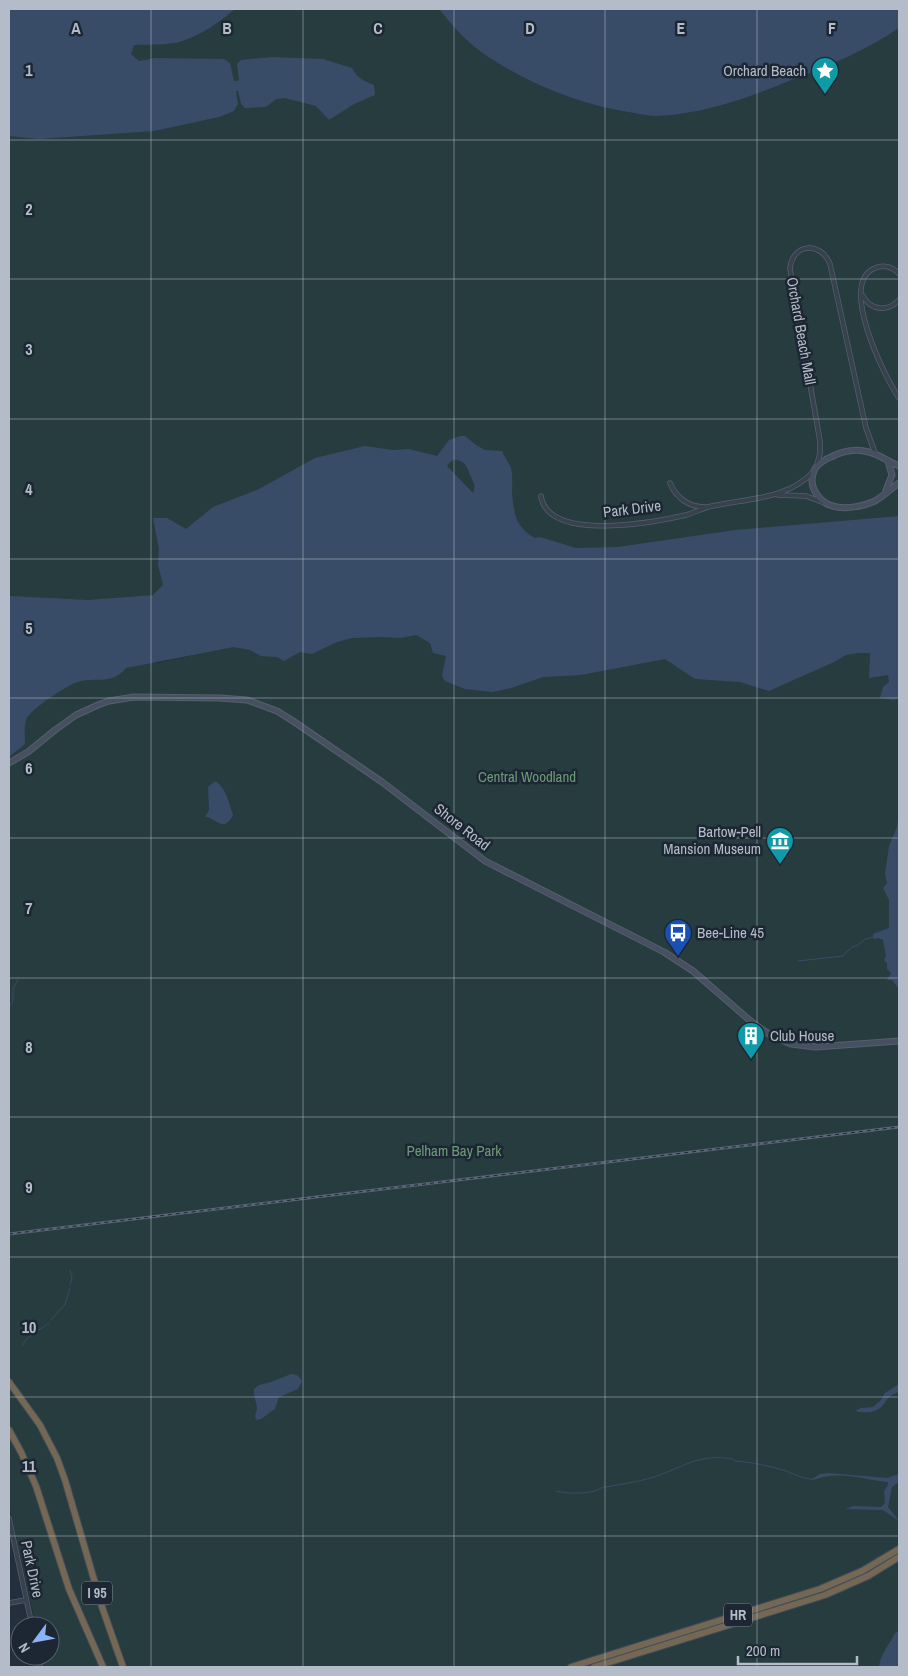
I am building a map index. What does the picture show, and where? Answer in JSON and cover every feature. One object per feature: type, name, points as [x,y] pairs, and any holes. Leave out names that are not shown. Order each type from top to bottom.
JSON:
[{"type":"highway","name":"I 95","points":[[9,1382],[40,1425],[59,1465],[102,1608],[123,1667]]},
{"type":"highway","name":"I 95","points":[[9,1430],[36,1486],[69,1589],[103,1667]]},
{"type":"highway","name":"HR","points":[[570,1667],[820,1589],[862,1571],[899,1549]]},
{"type":"highway","name":"HR","points":[[594,1667],[817,1598],[859,1580],[899,1558]]},
{"type":"main road","name":"Park Drive","points":[[815,469],[831,457],[844,452],[862,451],[875,453],[899,466]]},
{"type":"main road","points":[[883,495],[892,478],[887,460]]},
{"type":"main road","points":[[815,469],[812,485],[814,491],[820,498],[832,506]]},
{"type":"main road","name":"Park Drive","points":[[832,506],[843,508],[859,506],[875,500],[899,483]]},
{"type":"main road","name":"Shore Road","points":[[9,763],[28,752],[67,721],[87,709],[109,701],[134,697],[247,700],[277,712],[293,721],[382,782],[485,861],[679,960],[708,983],[739,1013],[772,1036],[791,1044],[808,1047],[899,1041]]},
{"type":"street","name":"Orchard Beach Mall","points":[[815,469],[820,453],[820,440],[790,269],[795,255],[806,248],[822,251],[830,264],[866,428],[875,453]]},
{"type":"street","points":[[899,274],[886,266],[873,268],[864,276],[861,291],[864,314],[872,346],[881,368],[899,398]]},
{"type":"street","points":[[861,291],[866,301],[877,308],[888,308],[899,300]]},
{"type":"street","name":"Park Drive","points":[[541,496],[545,508],[554,516],[569,522],[597,526],[624,525],[679,516],[773,495],[797,486],[815,469]]},
{"type":"street","name":"Park Drive","points":[[670,483],[683,501],[708,508]]},
{"type":"street","name":"Park Drive","points":[[773,495],[806,496],[832,506]]},
{"type":"street","name":"Park Drive","points":[[9,1518],[11,1540],[30,1616]]},
{"type":"street","points":[[9,1603],[26,1600]]},
{"type":"green space","points":[[161,9],[439,9],[476,48],[506,68],[541,86],[578,100],[615,110],[656,116],[674,115],[710,108],[761,92],[848,56],[899,28],[899,532],[732,539],[190,589],[142,597],[107,599],[41,608],[9,602],[9,127],[227,95],[245,76],[234,85],[140,64],[125,52]]},
{"type":"green space","name":"Pelham Bay Park","points":[[899,600],[899,1667],[45,1667],[60,1666],[60,1616],[34,1616],[9,1504],[9,703],[123,658],[158,663],[267,638]]},
{"type":"water","points":[[9,9],[235,9],[212,27],[192,37],[173,43],[134,45],[131,54],[139,61],[155,58],[224,59],[230,63],[234,81],[239,80],[237,64],[241,60],[272,57],[323,59],[352,68],[361,79],[374,85],[375,95],[354,104],[329,120],[316,106],[285,98],[276,99],[266,107],[245,108],[241,104],[238,91],[236,91],[238,104],[234,111],[219,117],[154,131],[39,139],[9,136]]},
{"type":"water","points":[[439,9],[899,9],[899,28],[848,56],[761,92],[727,104],[692,112],[653,116],[596,105],[541,86],[506,68],[476,48]]},
{"type":"water","points":[[465,436],[485,450],[502,451],[511,468],[514,507],[519,524],[528,534],[535,538],[540,537],[576,548],[618,547],[735,530],[899,516],[899,698],[894,700],[880,698],[883,687],[889,682],[888,675],[869,678],[870,653],[846,655],[769,691],[740,682],[695,679],[665,659],[581,675],[543,677],[511,688],[492,692],[465,689],[445,681],[442,676],[446,656],[433,653],[430,643],[416,635],[400,638],[352,638],[337,642],[312,654],[300,652],[284,661],[277,657],[261,656],[250,650],[234,647],[126,668],[120,674],[108,679],[75,683],[48,699],[29,716],[25,726],[25,744],[9,757],[9,596],[88,600],[153,595],[163,585],[158,565],[159,549],[153,518],[167,518],[186,529],[213,507],[259,489],[315,458],[365,446],[393,450],[409,449],[437,456],[449,440]],"holes":[[[458,460],[464,463],[467,468],[474,485],[473,493],[447,466],[450,462]]]},
{"type":"water","points":[[217,782],[223,789],[233,815],[230,821],[223,824],[205,817],[209,810],[208,787]]},
{"type":"water","points":[[899,812],[899,989],[892,980],[887,980],[891,973],[887,969],[887,963],[884,960],[886,956],[883,940],[879,938],[874,939],[873,934],[889,928],[889,900],[883,888],[887,883],[885,874],[889,846],[897,827]]},
{"type":"water","points":[[295,1374],[302,1381],[298,1389],[279,1397],[275,1409],[261,1419],[256,1420],[257,1407],[254,1389],[259,1385]]},
{"type":"water","points":[[899,1384],[899,1392],[893,1394],[880,1408],[868,1412],[858,1412],[856,1410],[873,1407],[881,1400],[885,1393]]},
{"type":"water","points":[[828,1473],[887,1478],[899,1474],[899,1482],[892,1487],[888,1507],[899,1521],[883,1510],[845,1509],[854,1506],[881,1507],[885,1503],[884,1491],[888,1482],[841,1475],[812,1479],[820,1474]]},
{"type":"water","points":[[899,1631],[899,1667],[879,1667],[885,1650],[895,1633]]},
{"type":"waterway","points":[[798,961],[843,956],[852,947],[865,939],[874,937]]},
{"type":"waterway","points":[[9,1007],[13,1001],[13,989],[18,979]]},
{"type":"waterway","points":[[9,1017],[9,1023]]},
{"type":"waterway","points":[[70,1270],[72,1278],[70,1285]]},
{"type":"waterway","points":[[51,1320],[65,1304],[70,1288]]},
{"type":"waterway","points":[[23,1345],[31,1335],[49,1323]]},
{"type":"waterway","points":[[556,1491],[570,1493],[591,1492],[603,1487],[651,1478],[709,1458],[733,1459],[735,1461],[761,1464],[812,1479]]},
{"type":"railway","points":[[9,1234],[899,1127]]},
{"type":"place","name":"Orchard Beach","points":[[825,95]]},
{"type":"place","name":"Bartow-Pell Mansion Museum","points":[[780,865]]},
{"type":"place","name":"Bee-Line 45","points":[[678,957]]},
{"type":"place","name":"Club House","points":[[751,1060]]},
{"type":"park label","name":"Central Woodland","points":[[527,777]]}]
